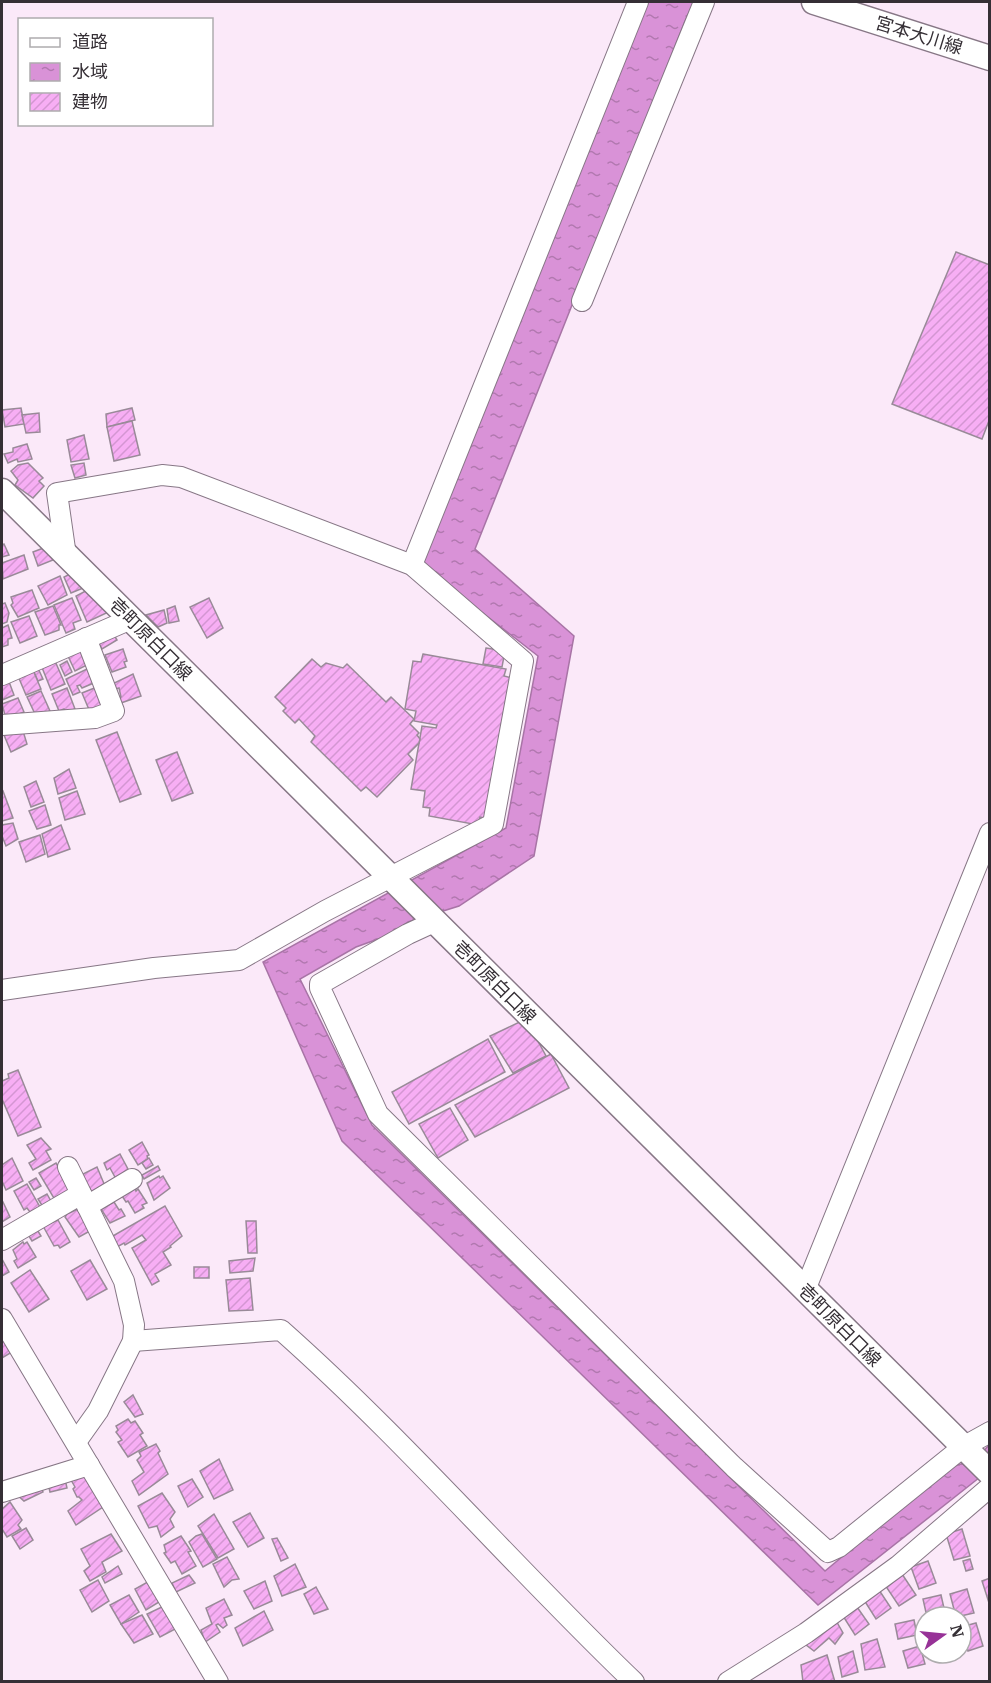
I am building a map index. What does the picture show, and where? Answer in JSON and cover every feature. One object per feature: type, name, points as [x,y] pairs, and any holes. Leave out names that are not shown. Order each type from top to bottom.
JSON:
[{"type":"main road","name":"宮本大川線","points":[[814,2],[990,58]]},
{"type":"main road","name":"壱町原白口線","points":[[2,491],[990,1473]]},
{"type":"street","points":[[412,565],[638,2]]},
{"type":"street","points":[[582,301],[704,2]]},
{"type":"street","points":[[2,990],[154,968],[239,960],[325,912],[394,881],[493,824],[523,661],[412,565],[181,477],[162,475],[57,493],[66,556]]},
{"type":"street","points":[[2,675],[132,619]]},
{"type":"street","points":[[2,725],[95,718],[114,711],[86,639]]},
{"type":"street","points":[[805,1290],[990,833]]},
{"type":"street","points":[[432,919],[320,984],[378,1114],[734,1467],[828,1552],[839,1547],[990,1432]]},
{"type":"street","points":[[68,1167],[124,1281],[134,1325],[133,1341],[98,1411],[75,1442]]},
{"type":"street","points":[[2,1240],[132,1179]]},
{"type":"street","points":[[2,1319],[218,1682]]},
{"type":"street","points":[[133,1341],[280,1330],[336,1379],[567,1617],[634,1682]]},
{"type":"street","points":[[2,1492],[89,1465]]},
{"type":"street","points":[[728,1682],[806,1633],[898,1566],[990,1486]]},
{"type":"water","points":[[646,2],[694,2],[475,549],[574,636],[534,856],[459,906],[408,922],[392,934],[356,947],[300,979],[372,1125],[825,1571],[950,1467],[971,1459],[989,1445],[989,1470],[818,1605],[342,1141],[263,962],[506,828],[538,656],[421,565]]},
{"type":"building","points":[[956,252],[990,265],[990,418],[982,439],[892,404]]},
{"type":"building","points":[[21,408],[24,424],[5,427],[2,410]]},
{"type":"building","points":[[132,408],[135,420],[107,427],[106,414]]},
{"type":"building","points":[[39,413],[40,432],[26,433],[22,415]]},
{"type":"building","points":[[132,421],[140,455],[114,461],[107,427]]},
{"type":"building","points":[[84,435],[89,459],[71,462],[67,440]]},
{"type":"building","points":[[27,444],[32,459],[18,462],[17,459],[8,463],[4,454],[13,452],[13,448]]},
{"type":"building","points":[[28,463],[43,478],[39,481],[44,486],[33,498],[15,485],[18,480],[11,471],[18,465]]},
{"type":"building","points":[[84,463],[86,475],[75,478],[71,465]]},
{"type":"building","points":[[4,544],[9,555],[2,557],[2,545]]},
{"type":"building","points":[[54,544],[63,556],[38,566],[33,552]]},
{"type":"building","points":[[24,555],[28,569],[3,579],[2,563]]},
{"type":"building","points":[[80,569],[93,584],[71,593],[64,577]]},
{"type":"building","points":[[60,576],[67,595],[48,605],[38,586]]},
{"type":"building","points":[[97,585],[115,609],[87,622],[76,596]]},
{"type":"building","points":[[32,590],[39,608],[18,617],[11,605],[13,603],[11,597]]},
{"type":"building","points":[[72,598],[81,620],[73,623],[75,629],[66,633],[54,605]]},
{"type":"building","points":[[209,598],[223,628],[207,638],[190,607]]},
{"type":"building","points":[[5,603],[9,613],[7,622],[2,624],[2,604]]},
{"type":"building","points":[[53,606],[61,625],[59,625],[59,630],[45,635],[35,612]]},
{"type":"building","points":[[175,606],[179,621],[169,623],[167,609]]},
{"type":"building","points":[[164,610],[167,623],[158,627],[146,615]]},
{"type":"building","points":[[29,616],[37,636],[20,643],[11,622]]},
{"type":"building","points":[[8,625],[12,638],[8,639],[8,645],[2,647],[2,628]]},
{"type":"building","points":[[110,628],[117,640],[102,649],[94,636]]},
{"type":"building","points":[[82,648],[89,664],[75,671],[67,654]]},
{"type":"building","points":[[486,648],[505,651],[502,667],[483,664]]},
{"type":"building","points":[[123,649],[127,661],[124,662],[126,667],[112,672],[105,655]]},
{"type":"building","points":[[423,654],[506,669],[504,676],[512,678],[486,818],[480,817],[478,825],[429,816],[430,808],[423,807],[425,791],[411,789],[422,726],[436,728],[437,725],[414,721],[416,711],[405,709],[413,661],[421,662]]},
{"type":"building","points":[[312,659],[321,667],[326,663],[343,668],[347,664],[386,702],[391,697],[414,719],[410,724],[419,733],[417,735],[420,739],[408,754],[413,760],[377,797],[366,787],[361,791],[311,742],[315,736],[299,719],[295,723],[283,711],[286,708],[275,697]]},
{"type":"building","points":[[55,661],[65,684],[51,690],[41,665]]},
{"type":"building","points":[[67,661],[72,672],[65,676],[60,665]]},
{"type":"building","points":[[37,666],[43,679],[38,681],[32,668]]},
{"type":"building","points":[[89,668],[96,682],[82,688],[80,685],[77,686],[80,692],[73,695],[66,679]]},
{"type":"building","points":[[33,670],[41,689],[26,695],[18,676]]},
{"type":"building","points":[[133,674],[141,696],[118,704],[116,700],[121,697],[119,688],[112,690],[110,685]]},
{"type":"building","points":[[8,679],[14,695],[2,700],[2,682]]},
{"type":"building","points":[[97,687],[105,705],[90,712],[82,693]]},
{"type":"building","points":[[67,688],[75,709],[66,712],[64,709],[59,711],[52,694]]},
{"type":"building","points":[[41,691],[50,711],[36,716],[27,697]]},
{"type":"building","points":[[18,698],[24,712],[6,719],[2,704]]},
{"type":"building","points":[[23,731],[27,744],[11,752],[4,735]]},
{"type":"building","points":[[117,732],[141,794],[120,802],[96,740]]},
{"type":"building","points":[[177,752],[193,793],[172,801],[156,760]]},
{"type":"building","points":[[69,769],[76,788],[58,794],[54,778]]},
{"type":"building","points":[[36,781],[44,802],[31,807],[24,787]]},
{"type":"building","points":[[77,791],[85,814],[65,820],[59,798]]},
{"type":"building","points":[[2,792],[13,818],[2,821]]},
{"type":"building","points":[[45,805],[51,825],[37,829],[29,811]]},
{"type":"building","points":[[13,823],[18,839],[6,846],[2,836],[2,825]]},
{"type":"building","points":[[61,825],[70,849],[48,857],[42,834]]},
{"type":"building","points":[[40,835],[45,854],[26,862],[19,842]]},
{"type":"building","points":[[526,1019],[546,1056],[513,1073],[490,1036]]},
{"type":"building","points":[[488,1039],[505,1072],[409,1124],[392,1092]]},
{"type":"building","points":[[551,1054],[569,1088],[475,1137],[455,1105]]},
{"type":"building","points":[[18,1070],[41,1127],[18,1136],[2,1099],[2,1081],[9,1078],[8,1074]]},
{"type":"building","points":[[450,1108],[468,1140],[438,1158],[419,1124]]},
{"type":"building","points":[[41,1138],[51,1149],[46,1151],[51,1160],[33,1170],[29,1163],[36,1159],[27,1145]]},
{"type":"building","points":[[142,1142],[149,1155],[148,1159],[138,1165],[129,1150]]},
{"type":"building","points":[[120,1154],[129,1171],[116,1179],[104,1163]]},
{"type":"building","points":[[12,1158],[23,1181],[6,1190],[2,1181],[2,1165]]},
{"type":"building","points":[[149,1158],[153,1165],[146,1169],[142,1163]]},
{"type":"building","points":[[56,1163],[71,1188],[55,1200],[39,1173]]},
{"type":"building","points":[[158,1166],[160,1170],[144,1179],[142,1175]]},
{"type":"building","points":[[97,1167],[105,1186],[92,1192],[81,1177]]},
{"type":"building","points":[[159,1176],[160,1178],[163,1176],[170,1188],[154,1200],[147,1183]]},
{"type":"building","points":[[36,1178],[41,1186],[34,1190],[29,1182]]},
{"type":"building","points":[[27,1184],[40,1207],[30,1212],[27,1208],[24,1210],[14,1191]]},
{"type":"building","points":[[135,1188],[147,1203],[142,1205],[144,1208],[135,1213],[122,1196]]},
{"type":"building","points":[[47,1194],[52,1203],[43,1207],[38,1199]]},
{"type":"building","points":[[114,1202],[125,1216],[110,1223],[101,1209]]},
{"type":"building","points":[[2,1203],[10,1217],[2,1222]]},
{"type":"building","points":[[165,1206],[182,1236],[163,1252],[171,1265],[155,1274],[159,1281],[152,1285],[132,1248],[146,1240],[142,1235],[117,1247],[111,1237]]},
{"type":"building","points":[[78,1209],[90,1231],[79,1237],[65,1217]]},
{"type":"building","points":[[58,1220],[70,1242],[60,1248],[58,1245],[54,1246],[43,1226]]},
{"type":"building","points":[[246,1221],[256,1221],[257,1253],[248,1253]]},
{"type":"building","points":[[36,1228],[41,1236],[32,1241],[27,1233]]},
{"type":"building","points":[[23,1242],[24,1244],[27,1242],[36,1257],[18,1268],[14,1261],[17,1259],[13,1250]]},
{"type":"building","points":[[255,1258],[253,1271],[230,1273],[229,1261]]},
{"type":"building","points":[[2,1259],[9,1272],[2,1276]]},
{"type":"building","points":[[90,1260],[107,1289],[87,1300],[71,1271]]},
{"type":"building","points":[[194,1267],[209,1267],[209,1278],[194,1278]]},
{"type":"building","points":[[30,1270],[49,1299],[29,1312],[11,1283]]},
{"type":"building","points":[[250,1278],[253,1310],[229,1311],[226,1280]]},
{"type":"building","points":[[2,1335],[12,1352],[2,1358]]},
{"type":"building","points":[[133,1395],[143,1414],[135,1417],[124,1402]]},
{"type":"building","points":[[128,1419],[131,1423],[135,1421],[143,1433],[140,1435],[147,1446],[128,1457],[118,1442],[122,1440],[116,1432],[118,1430],[116,1426]]},
{"type":"building","points":[[156,1444],[168,1474],[139,1495],[132,1481],[144,1472],[137,1460],[141,1456],[139,1452]]},
{"type":"building","points":[[219,1459],[233,1490],[214,1499],[200,1471]]},
{"type":"building","points":[[86,1470],[106,1505],[76,1525],[68,1511],[82,1500],[77,1497],[71,1480]]},
{"type":"building","points":[[64,1475],[67,1488],[50,1492],[47,1479]]},
{"type":"building","points":[[192,1479],[203,1497],[188,1507],[178,1486]]},
{"type":"building","points":[[39,1483],[43,1492],[24,1501],[16,1494]]},
{"type":"building","points":[[162,1493],[175,1512],[170,1519],[174,1527],[161,1537],[157,1526],[149,1528],[138,1506]]},
{"type":"building","points":[[10,1502],[22,1520],[18,1525],[21,1529],[7,1537],[2,1529],[2,1509]]},
{"type":"building","points":[[250,1513],[264,1538],[248,1547],[233,1522]]},
{"type":"building","points":[[214,1514],[234,1549],[218,1558],[198,1526]]},
{"type":"building","points":[[26,1528],[33,1540],[20,1549],[12,1536]]},
{"type":"building","points":[[962,1529],[970,1556],[954,1560],[946,1534]]},
{"type":"building","points":[[111,1534],[122,1551],[102,1562],[106,1572],[90,1581],[84,1571],[90,1566],[81,1549]]},
{"type":"building","points":[[202,1534],[217,1559],[203,1567],[189,1542]]},
{"type":"building","points":[[181,1536],[191,1551],[188,1552],[196,1566],[182,1574],[175,1561],[171,1563],[164,1553],[166,1552],[164,1545]]},
{"type":"building","points":[[277,1538],[288,1558],[281,1561],[272,1539]]},
{"type":"building","points":[[227,1557],[239,1579],[232,1580],[224,1587],[213,1564]]},
{"type":"building","points":[[970,1559],[973,1569],[966,1571],[963,1561]]},
{"type":"building","points":[[928,1561],[936,1583],[919,1589],[911,1567]]},
{"type":"building","points":[[295,1564],[306,1587],[282,1596],[274,1576]]},
{"type":"building","points":[[118,1566],[122,1574],[105,1583],[102,1577]]},
{"type":"building","points":[[902,1574],[916,1595],[899,1606],[885,1585]]},
{"type":"building","points":[[189,1575],[195,1583],[176,1592],[172,1583]]},
{"type":"building","points":[[990,1578],[990,1606],[982,1581]]},
{"type":"building","points":[[153,1579],[164,1599],[146,1610],[135,1589]]},
{"type":"building","points":[[98,1580],[109,1601],[92,1612],[80,1590]]},
{"type":"building","points":[[265,1581],[272,1601],[254,1609],[244,1591]]},
{"type":"building","points":[[316,1587],[328,1609],[314,1614],[304,1594]]},
{"type":"building","points":[[967,1589],[972,1605],[953,1605],[950,1594]]},
{"type":"building","points":[[879,1590],[891,1608],[876,1619],[864,1600]]},
{"type":"building","points":[[129,1595],[139,1612],[121,1624],[110,1605]]},
{"type":"building","points":[[941,1595],[943,1605],[924,1605],[923,1599]]},
{"type":"building","points":[[224,1599],[232,1615],[224,1618],[227,1625],[223,1628],[216,1625],[220,1632],[205,1642],[201,1630],[212,1624],[206,1608]]},
{"type":"building","points":[[166,1605],[179,1627],[160,1637],[147,1614]]},
{"type":"building","points":[[857,1607],[869,1624],[855,1635],[843,1616]]},
{"type":"building","points":[[264,1611],[273,1630],[243,1646],[235,1628]]},
{"type":"building","points":[[142,1615],[153,1634],[134,1643],[121,1624]]},
{"type":"building","points":[[834,1617],[843,1633],[835,1644],[829,1638],[814,1651],[801,1641]]},
{"type":"building","points":[[913,1620],[913,1636],[898,1639],[895,1624]]},
{"type":"building","points":[[976,1623],[983,1646],[973,1649],[973,1624]]},
{"type":"building","points":[[877,1639],[885,1667],[865,1670],[861,1644]]},
{"type":"building","points":[[913,1648],[913,1665],[921,1665],[908,1668],[903,1651]]},
{"type":"building","points":[[853,1651],[858,1672],[842,1677],[838,1657]]},
{"type":"building","points":[[827,1655],[835,1682],[803,1682],[801,1665]]}]
